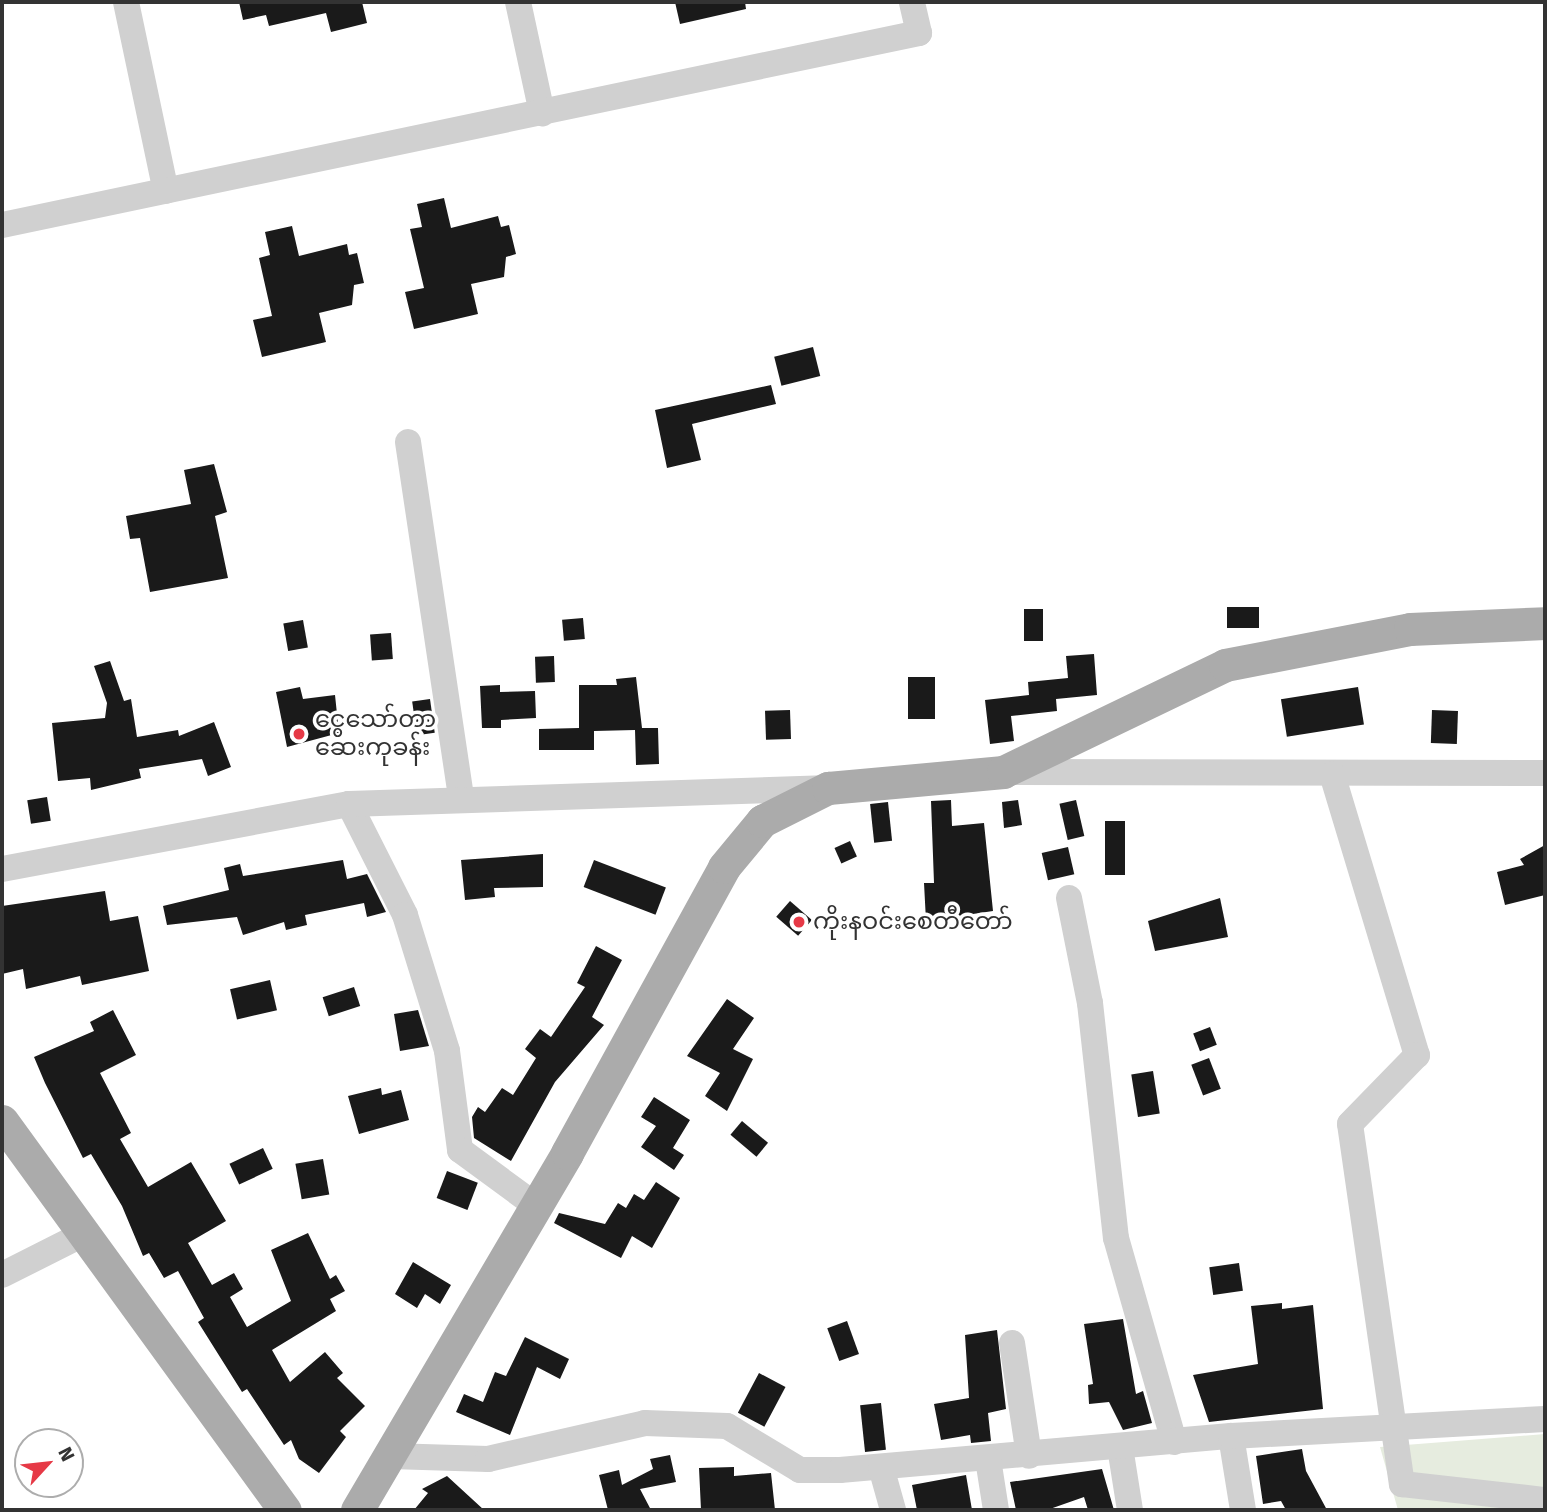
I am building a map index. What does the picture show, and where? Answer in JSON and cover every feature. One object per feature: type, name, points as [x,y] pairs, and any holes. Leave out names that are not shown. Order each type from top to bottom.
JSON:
[{"type":"main road","points":[[357,1510],[535,1205],[724,867],[762,821],[828,788],[1003,772],[1225,665],[1409,629],[1545,623]]},
{"type":"main road","points":[[2,1121],[285,1510]]},
{"type":"street","points":[[126,2],[166,191]]},
{"type":"street","points":[[518,2],[542,113]]},
{"type":"street","points":[[2,225],[919,33],[912,2]]},
{"type":"street","points":[[408,442],[461,797]]},
{"type":"street","points":[[1003,772],[1545,773]]},
{"type":"street","points":[[1332,774],[1417,1055],[1350,1124],[1362,1177],[1389,1427],[1402,1484],[1545,1500]]},
{"type":"street","points":[[2,869],[349,804],[461,797],[828,788]]},
{"type":"street","points":[[349,804],[405,915],[447,1051],[460,1150],[535,1205]]},
{"type":"street","points":[[1069,898],[1090,1003],[1116,1238],[1174,1441]]},
{"type":"street","points":[[2,1275],[85,1233]]},
{"type":"street","points":[[1012,1343],[1028,1456]]},
{"type":"street","points":[[390,1456],[488,1459],[645,1423],[727,1426],[800,1470],[1028,1456],[1231,1436],[1545,1419]]},
{"type":"street","points":[[1231,1436],[1243,1510]]},
{"type":"street","points":[[1120,1447],[1129,1510]]},
{"type":"street","points":[[988,1459],[996,1510]]},
{"type":"street","points":[[881,1467],[893,1510]]},
{"type":"shaded area","points":[[1545,1434],[1545,1510],[1398,1510],[1380,1447]]},
{"type":"building","points":[[239,2],[362,2],[367,23],[331,32],[326,13],[269,26],[266,15],[243,20]]},
{"type":"building","points":[[675,2],[745,2],[746,9],[680,24]]},
{"type":"building","points":[[444,198],[451,228],[498,216],[501,227],[509,225],[516,254],[506,257],[504,277],[471,284],[478,314],[414,329],[405,292],[424,288],[410,229],[422,227],[417,204]]},
{"type":"building","points":[[292,226],[299,256],[347,244],[349,255],[357,253],[364,283],[354,285],[352,305],[319,313],[326,342],[262,357],[253,320],[272,316],[259,258],[270,255],[265,232]]},
{"type":"building","points":[[813,347],[820,376],[781,386],[774,357]]},
{"type":"building","points":[[771,385],[776,404],[692,424],[701,460],[667,468],[655,410]]},
{"type":"building","points":[[214,464],[227,512],[215,516],[228,578],[150,592],[140,538],[130,539],[126,516],[191,504],[184,470]]},
{"type":"building","points":[[1227,607],[1259,607],[1259,628],[1227,628]]},
{"type":"building","points":[[1024,609],[1043,609],[1043,641],[1024,641]]},
{"type":"building","points":[[583,618],[585,639],[564,641],[562,620]]},
{"type":"building","points":[[303,620],[308,648],[288,651],[283,623]]},
{"type":"building","points":[[391,633],[393,659],[372,660],[370,634]]},
{"type":"building","points":[[1094,654],[1097,695],[1056,699],[1057,711],[1011,716],[1014,741],[990,744],[985,700],[1029,695],[1028,682],[1068,678],[1066,656]]},
{"type":"building","points":[[554,656],[555,682],[536,683],[535,657]]},
{"type":"building","points":[[110,661],[124,701],[131,699],[137,737],[178,730],[179,736],[214,722],[231,767],[208,776],[202,759],[139,769],[141,778],[91,790],[90,778],[58,781],[52,723],[105,718],[107,703],[94,666]]},
{"type":"building","points":[[636,677],[642,728],[658,728],[659,764],[636,765],[635,730],[594,731],[594,750],[539,750],[539,729],[579,728],[579,685],[617,685],[616,679]]},
{"type":"building","points":[[908,677],[935,677],[935,719],[908,719]]},
{"type":"building","points":[[500,685],[500,692],[535,691],[536,718],[501,720],[501,728],[482,728],[480,686]]},
{"type":"building","points":[[300,687],[303,699],[335,695],[339,733],[287,747],[276,692]]},
{"type":"building","points":[[1358,687],[1364,725],[1287,737],[1281,699]]},
{"type":"building","points":[[430,699],[435,733],[417,735],[412,702]]},
{"type":"building","points":[[790,710],[791,739],[766,740],[765,711]]},
{"type":"building","points":[[1432,710],[1458,711],[1457,744],[1431,743]]},
{"type":"building","points":[[47,797],[51,821],[31,824],[27,800]]},
{"type":"building","points":[[951,800],[952,826],[984,823],[993,911],[926,921],[924,883],[934,883],[931,801]]},
{"type":"building","points":[[1018,800],[1022,825],[1004,828],[1002,802]]},
{"type":"building","points":[[1076,800],[1084,836],[1068,840],[1059,804]]},
{"type":"building","points":[[888,802],[892,841],[874,843],[870,804]]},
{"type":"building","points":[[1105,821],[1125,821],[1125,875],[1105,875]]},
{"type":"building","points":[[850,841],[857,857],[841,863],[834,848]]},
{"type":"building","points":[[1545,845],[1545,895],[1505,905],[1497,872],[1524,865],[1520,859]]},
{"type":"building","points":[[1068,847],[1074,874],[1048,880],[1042,853]]},
{"type":"building","points":[[543,854],[543,887],[494,888],[495,897],[465,900],[461,860]]},
{"type":"building","points":[[343,860],[347,879],[367,874],[386,912],[367,917],[364,903],[305,915],[307,925],[286,930],[284,922],[243,935],[237,917],[167,925],[163,906],[229,890],[224,868],[240,864],[243,876]]},
{"type":"building","points":[[594,860],[666,888],[655,915],[584,887]]},
{"type":"building","points":[[105,891],[110,921],[138,916],[149,971],[82,985],[80,976],[26,989],[23,969],[2,974],[2,906]]},
{"type":"building","points":[[1220,898],[1228,937],[1155,951],[1148,921]]},
{"type":"building","points":[[790,901],[812,920],[798,936],[776,917]]},
{"type":"building","points":[[596,946],[622,960],[592,1017],[604,1025],[555,1082],[511,1161],[474,1138],[472,1117],[478,1107],[485,1112],[502,1088],[513,1095],[536,1058],[525,1049],[540,1029],[551,1037],[585,987],[577,983]]},
{"type":"building","points":[[270,980],[277,1010],[237,1019],[230,989]]},
{"type":"building","points":[[354,987],[360,1006],[329,1016],[323,997]]},
{"type":"building","points":[[727,999],[754,1018],[733,1049],[753,1059],[727,1111],[705,1096],[720,1073],[687,1056]]},
{"type":"building","points":[[113,1010],[136,1055],[100,1073],[131,1133],[120,1139],[148,1187],[191,1162],[226,1221],[188,1243],[212,1285],[234,1273],[243,1289],[230,1297],[247,1327],[291,1301],[271,1250],[308,1233],[330,1279],[336,1275],[345,1291],[330,1299],[336,1311],[272,1350],[290,1382],[325,1352],[343,1373],[337,1378],[365,1406],[340,1431],[346,1437],[319,1473],[299,1459],[291,1440],[284,1445],[247,1389],[242,1392],[198,1322],[204,1318],[178,1271],[164,1278],[149,1253],[143,1256],[122,1206],[91,1154],[83,1158],[45,1083],[34,1057],[94,1031],[90,1022]]},
{"type":"building","points":[[418,1010],[429,1046],[400,1051],[394,1014]]},
{"type":"building","points":[[1210,1027],[1217,1045],[1200,1051],[1193,1033]]},
{"type":"building","points":[[1209,1058],[1221,1089],[1203,1096],[1191,1065]]},
{"type":"building","points":[[1153,1071],[1160,1113],[1138,1117],[1131,1074]]},
{"type":"building","points":[[381,1088],[382,1095],[401,1090],[409,1120],[359,1134],[348,1096]]},
{"type":"building","points":[[654,1097],[690,1120],[673,1148],[684,1155],[674,1170],[641,1147],[656,1126],[641,1117]]},
{"type":"building","points":[[742,1121],[768,1143],[756,1157],[730,1135]]},
{"type":"building","points":[[263,1148],[273,1169],[239,1184],[229,1164]]},
{"type":"building","points":[[323,1159],[329,1194],[302,1199],[295,1164]]},
{"type":"building","points":[[447,1171],[478,1183],[467,1210],[437,1198]]},
{"type":"building","points":[[656,1182],[680,1198],[652,1248],[632,1236],[621,1258],[554,1223],[559,1213],[605,1224],[618,1203],[626,1208],[634,1194],[644,1200]]},
{"type":"building","points":[[413,1262],[451,1285],[440,1304],[425,1294],[417,1308],[395,1294]]},
{"type":"building","points":[[1239,1263],[1243,1291],[1213,1295],[1209,1267]]},
{"type":"building","points":[[1282,1303],[1282,1309],[1313,1305],[1323,1409],[1209,1422],[1193,1375],[1258,1364],[1251,1306]]},
{"type":"building","points":[[1123,1319],[1136,1394],[1143,1391],[1152,1423],[1123,1430],[1109,1402],[1089,1404],[1088,1385],[1093,1384],[1084,1324]]},
{"type":"building","points":[[847,1321],[859,1354],[839,1361],[827,1328]]},
{"type":"building","points":[[997,1330],[1006,1409],[988,1413],[991,1441],[971,1443],[970,1435],[941,1440],[934,1404],[969,1398],[965,1335]]},
{"type":"building","points":[[525,1337],[569,1359],[560,1379],[537,1367],[510,1435],[456,1412],[464,1394],[483,1402],[495,1372],[506,1376]]},
{"type":"building","points":[[759,1373],[785,1387],[764,1427],[738,1413]]},
{"type":"building","points":[[881,1403],[886,1450],[865,1452],[860,1405]]},
{"type":"building","points":[[1302,1449],[1306,1471],[1327,1510],[1286,1510],[1281,1501],[1263,1504],[1256,1456]]},
{"type":"building","points":[[670,1455],[676,1482],[640,1489],[651,1510],[608,1510],[599,1475],[619,1470],[622,1485],[653,1469],[650,1459]]},
{"type":"building","points":[[734,1467],[734,1476],[771,1473],[775,1510],[701,1510],[699,1468]]},
{"type":"building","points":[[1102,1469],[1114,1510],[1088,1510],[1084,1497],[1047,1510],[1016,1510],[1010,1482]]},
{"type":"building","points":[[966,1475],[972,1510],[917,1510],[912,1485]]},
{"type":"building","points":[[447,1476],[484,1510],[414,1510],[428,1493],[422,1489]]},
{"type":"place","name":"ငွေသော်တာ ဆေးကုခန်း","points":[[299,734]]},
{"type":"place","name":"ကိုးနဝင်းစေတီတော်","points":[[799,922]]}]
